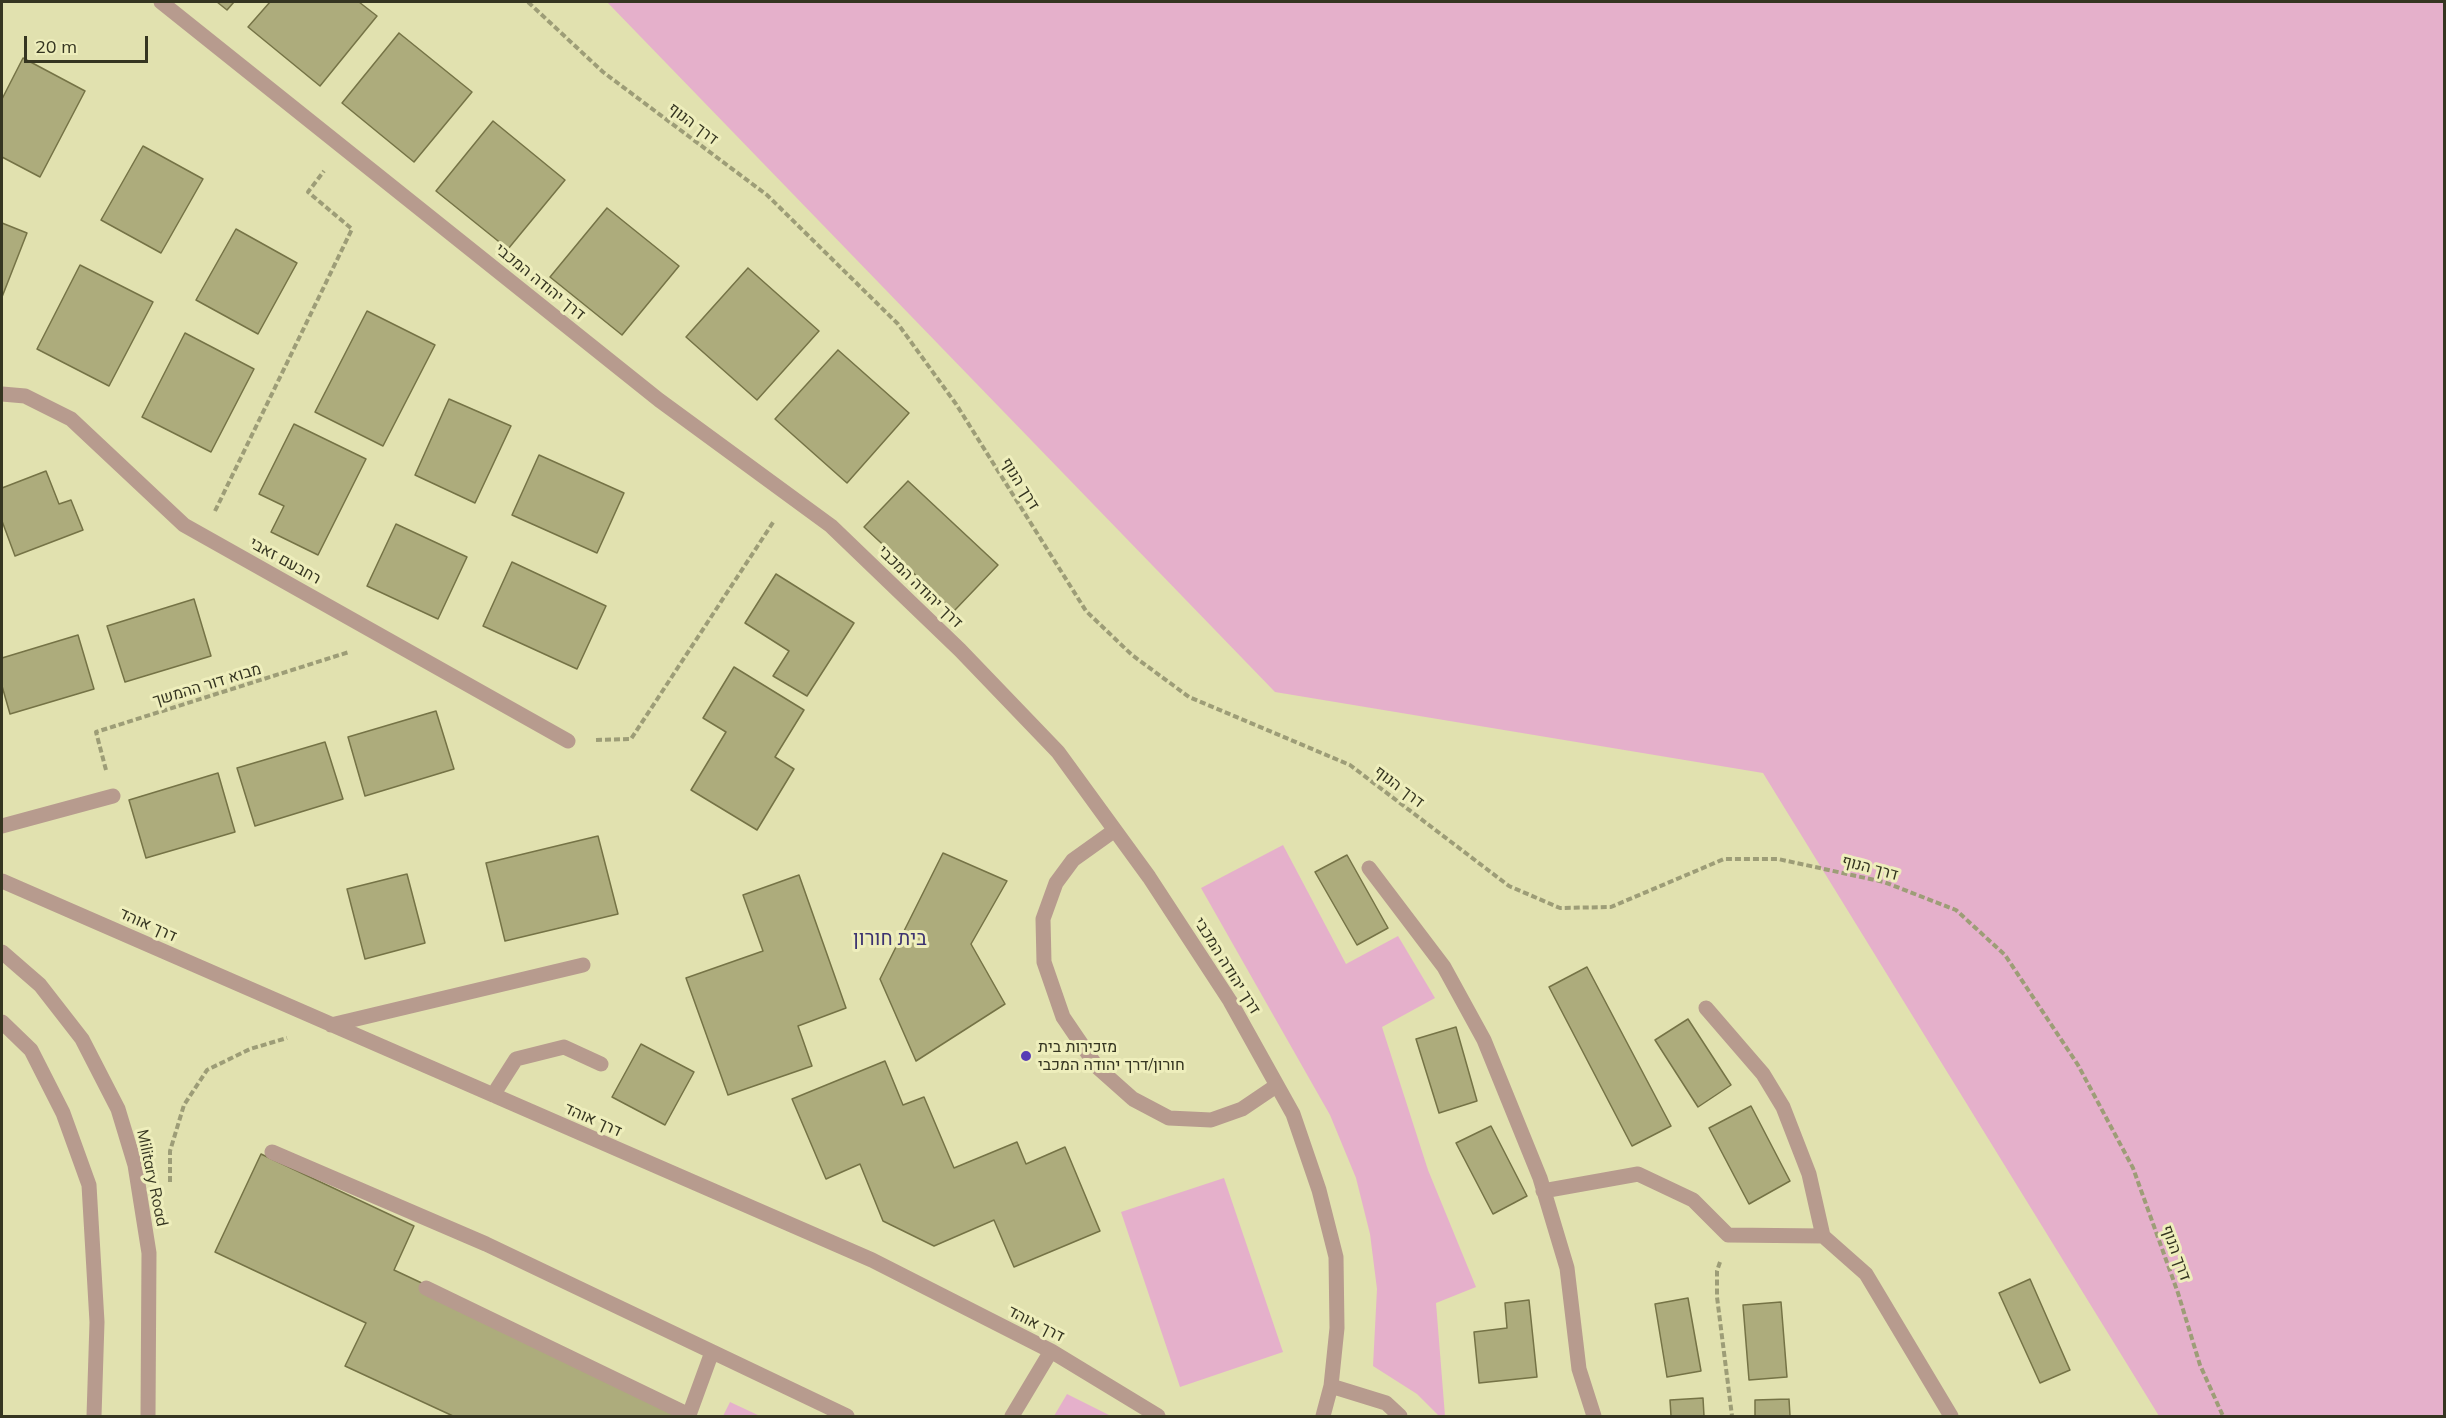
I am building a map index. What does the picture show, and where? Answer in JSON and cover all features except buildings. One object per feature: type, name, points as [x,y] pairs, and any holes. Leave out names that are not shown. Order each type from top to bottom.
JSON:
[{"type":"street","name":"דרך יהודה המכבי","points":[[162,2],[658,400],[831,526],[960,650],[1058,752],[1149,877],[1230,1001],[1293,1114],[1316,1179],[1336,1257],[1337,1328],[1330,1386],[1323,1416]]},
{"type":"street","name":"רחבעם זאבי","points":[[2,394],[25,396],[71,419],[184,525],[568,741]]},
{"type":"street","points":[[2,826],[113,796]]},
{"type":"street","points":[[1115,830],[1073,860],[1056,883],[1043,919],[1044,962],[1063,1017],[1097,1067],[1133,1099],[1169,1118],[1211,1120],[1242,1109],[1276,1086]]},
{"type":"street","points":[[1369,868],[1444,967],[1484,1040],[1544,1191],[1567,1268],[1578,1369],[1594,1416]]},
{"type":"street","name":"דרך אוהד","points":[[2,882],[872,1260],[1051,1351],[1158,1416]]},
{"type":"street","name":"Military Road","points":[[2,951],[40,985],[82,1040],[118,1109],[135,1165],[148,1253],[148,1416]]},
{"type":"street","points":[[331,1025],[583,965]]},
{"type":"street","points":[[1706,1008],[1763,1074],[1783,1107],[1809,1174],[1823,1236],[1866,1274],[1951,1416]]},
{"type":"street","points":[[2,1022],[31,1050],[63,1113],[89,1185],[97,1323],[94,1416]]},
{"type":"street","points":[[493,1095],[516,1059],[564,1047],[601,1064]]},
{"type":"street","points":[[272,1152],[486,1244],[848,1416]]},
{"type":"street","points":[[1544,1191],[1638,1174],[1693,1200],[1728,1235],[1823,1236]]},
{"type":"street","points":[[426,1288],[689,1415],[712,1352]]},
{"type":"street","points":[[1012,1416],[1051,1351]]},
{"type":"street","points":[[1330,1386],[1386,1403],[1400,1416]]},
{"type":"path","name":"דרך הנוף","points":[[528,2],[603,72],[767,195],[898,324],[956,404],[1086,611],[1132,655],[1189,697],[1350,765],[1509,886],[1560,908],[1611,907],[1724,859],[1778,859],[1884,882],[1956,910],[2005,955],[2078,1065],[2133,1168],[2178,1293],[2200,1365],[2223,1416]]},
{"type":"path","points":[[203,536],[352,229],[308,192],[343,147]]},
{"type":"path","points":[[568,741],[631,739],[790,496]]},
{"type":"path","name":"מבוא דור ההמשך","points":[[113,796],[96,732],[389,640]]},
{"type":"path","points":[[170,1186],[170,1151],[178,1123],[184,1105],[207,1070],[250,1049],[331,1025]]},
{"type":"path","points":[[1728,1235],[1717,1271],[1717,1297],[1732,1416]]},
{"type":"shaded area","points":[[607,2],[2444,2],[2444,1416],[2159,1416],[1763,773],[1275,692]]},
{"type":"shaded area","points":[[1283,845],[1346,964],[1398,936],[1435,998],[1382,1027],[1428,1170],[1476,1287],[1436,1303],[1445,1416],[1439,1416],[1417,1394],[1373,1366],[1377,1289],[1370,1234],[1356,1178],[1330,1115],[1201,888]]},
{"type":"shaded area","points":[[1224,1178],[1283,1352],[1180,1387],[1121,1212]]},
{"type":"shaded area","points":[[1067,1394],[1111,1416],[1054,1416]]},
{"type":"shaded area","points":[[730,1402],[760,1416],[723,1416]]},
{"type":"place","name":"מזכירות בית חורון/דרך יהודה המכבי","points":[[1026,1056]]},
{"type":"district","name":"בית חורון","points":[[890,939]]}]
